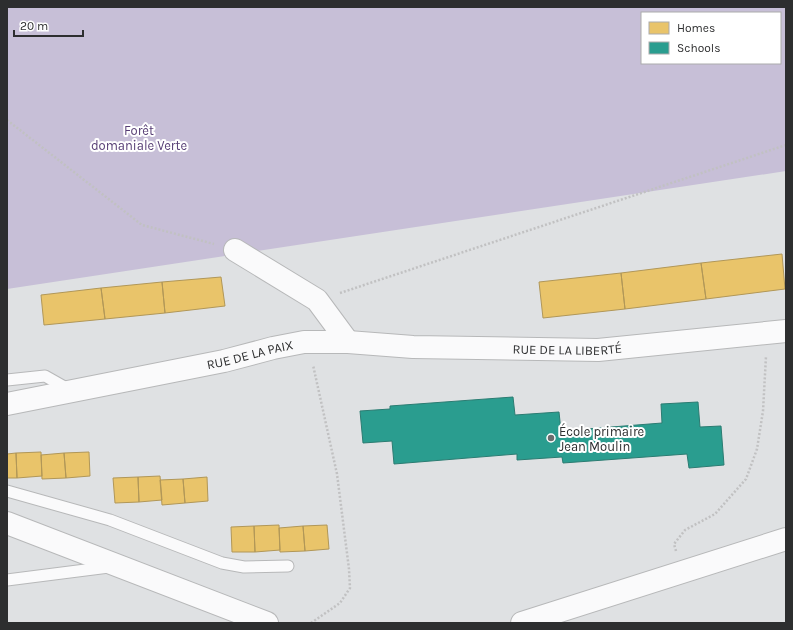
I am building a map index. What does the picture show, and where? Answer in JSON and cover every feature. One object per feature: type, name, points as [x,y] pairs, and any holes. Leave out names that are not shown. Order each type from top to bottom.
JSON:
[{"type":"street","points":[[235,250],[317,300],[348,342]]},
{"type":"street","name":"RUE DE LA LIBERTÉ","points":[[348,342],[412,347],[598,350],[776,332]]},
{"type":"street","name":"RUE DE LA PAIX","points":[[7,404],[224,361],[273,348],[304,342],[348,342]]},
{"type":"street","points":[[7,523],[267,623]]},
{"type":"street","points":[[522,623],[786,539]]},
{"type":"lane","points":[[7,380],[45,376],[72,392]]},
{"type":"lane","points":[[7,491],[110,520],[222,563],[244,567],[288,566]]},
{"type":"lane","points":[[7,580],[120,566]]},
{"type":"path","points":[[7,120],[142,225],[235,250]]},
{"type":"path","points":[[317,300],[786,145]]},
{"type":"path","points":[[681,573],[674,544],[685,530],[715,514],[746,479],[757,449],[776,332]]},
{"type":"path","points":[[304,342],[316,372],[337,474],[350,588],[340,603],[311,623]]},
{"type":"green space","name":"Forêt domaniale Verte","points":[[7,7],[786,7],[786,171],[7,289]]},
{"type":"building: Homes","points":[[782,254],[785,289],[706,299],[701,263]]},
{"type":"building: Homes","points":[[701,263],[706,299],[625,309],[621,273]]},
{"type":"building: Homes","points":[[621,273],[625,309],[543,318],[539,282]]},
{"type":"building: Homes","points":[[221,277],[225,306],[165,313],[162,282]]},
{"type":"building: Homes","points":[[162,282],[165,313],[105,319],[101,288]]},
{"type":"building: Homes","points":[[101,288],[105,319],[44,325],[41,295]]},
{"type":"building: Homes","points":[[41,452],[42,476],[17,478],[16,453]]},
{"type":"building: Homes","points":[[89,452],[90,476],[66,478],[64,453]]},
{"type":"building: Homes","points":[[16,453],[17,478],[7,478],[7,454]]},
{"type":"building: Homes","points":[[64,453],[66,478],[42,479],[41,455]]},
{"type":"building: Homes","points":[[160,476],[162,500],[139,502],[138,477]]},
{"type":"building: Homes","points":[[138,477],[139,502],[115,503],[113,478]]},
{"type":"building: Homes","points":[[207,477],[208,501],[185,503],[183,479]]},
{"type":"building: Homes","points":[[183,479],[185,503],[162,505],[160,480]]},
{"type":"building: Homes","points":[[279,525],[280,550],[255,552],[254,526]]},
{"type":"building: Homes","points":[[327,525],[329,549],[305,551],[303,526]]},
{"type":"building: Homes","points":[[254,526],[255,552],[232,552],[231,527]]},
{"type":"building: Homes","points":[[303,526],[305,551],[280,552],[279,528]]},
{"type":"building: Schools","points":[[513,397],[515,415],[559,412],[561,431],[662,423],[661,404],[698,402],[700,427],[721,426],[724,465],[689,468],[687,454],[563,463],[562,457],[517,460],[517,454],[394,464],[392,441],[363,443],[360,411],[390,409],[390,406]]},
{"type":"place","name":"École primaire Jean Moulin","points":[[551,438]]}]
